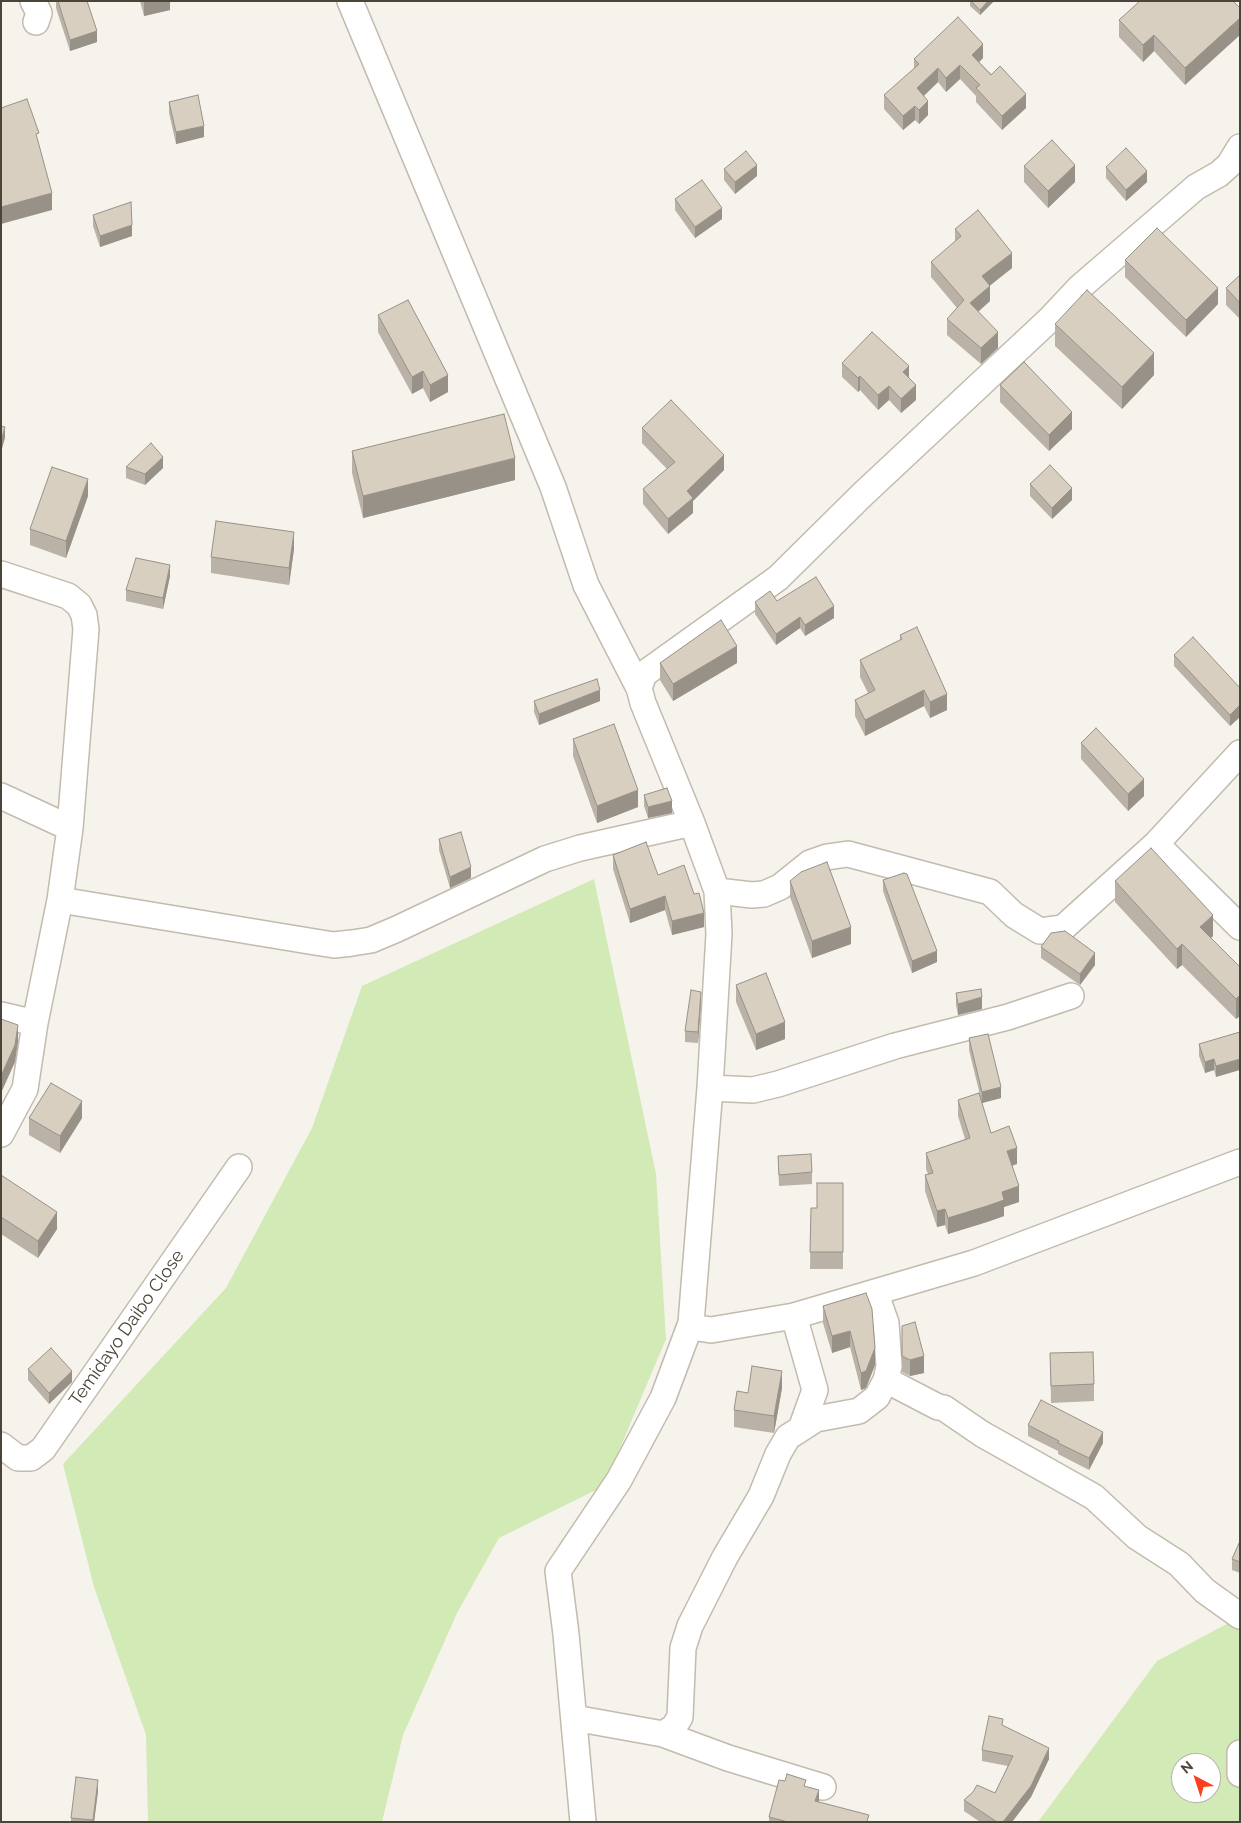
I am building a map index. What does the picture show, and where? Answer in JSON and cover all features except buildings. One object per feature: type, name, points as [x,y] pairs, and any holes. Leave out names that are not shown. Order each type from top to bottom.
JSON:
[{"type":"street","points":[[350,1],[553,487],[586,585],[639,688],[642,703],[692,823],[717,891],[719,934],[710,1088],[691,1324],[663,1398],[619,1480],[558,1571],[583,1822]]},
{"type":"street","points":[[639,688],[644,674],[655,665],[778,578],[863,494],[1049,320],[1079,288],[1196,187],[1219,174],[1229,165],[1240,147]]},
{"type":"street","points":[[1,574],[68,596],[79,605],[84,615],[86,629],[70,828],[60,900],[35,1023],[25,1088],[1,1134]]},
{"type":"street","points":[[717,891],[752,895],[764,894],[780,887],[810,864],[828,857],[848,854],[990,892],[1014,915],[1040,931],[1063,928],[1156,844],[1240,753]]},
{"type":"street","points":[[1,796],[70,828]]},
{"type":"street","points":[[60,900],[334,945],[352,943],[371,940],[397,930],[545,859],[580,848],[692,823]]},
{"type":"street","points":[[1156,844],[1240,928]]},
{"type":"street","points":[[710,1088],[753,1090],[778,1084],[895,1046],[1008,1017],[1071,996]]},
{"type":"street","points":[[1,1015],[35,1023]]},
{"type":"street","points":[[691,1324],[698,1328],[711,1330],[794,1316],[974,1263],[1240,1162]]},
{"type":"street","name":"Temidayo Daibo Close","points":[[1,1445],[18,1458],[31,1458],[43,1449],[239,1167]]},
{"type":"street","points":[[663,1734],[674,1727],[680,1717],[683,1648],[690,1626],[725,1557],[761,1496],[778,1454],[788,1436],[816,1419],[859,1411],[877,1397],[886,1380],[889,1366],[886,1323],[875,1292]]},
{"type":"street","points":[[794,1316],[815,1390],[802,1426]]},
{"type":"street","points":[[886,1380],[938,1407],[944,1408],[982,1434],[1094,1497],[1137,1537],[1179,1564],[1206,1591],[1240,1616]]},
{"type":"street","points":[[574,1718],[663,1734],[728,1758],[823,1787]]},
{"type":"street","points":[[1240,1752],[1240,1774]]},
{"type":"green space","points":[[594,879],[656,1174],[666,1339],[604,1486],[499,1538],[457,1613],[403,1735],[382,1822],[148,1822],[146,1735],[94,1587],[63,1464],[226,1288],[312,1128],[362,986]]},
{"type":"green space","points":[[1240,1617],[1240,1822],[1038,1822],[1157,1661]]}]
